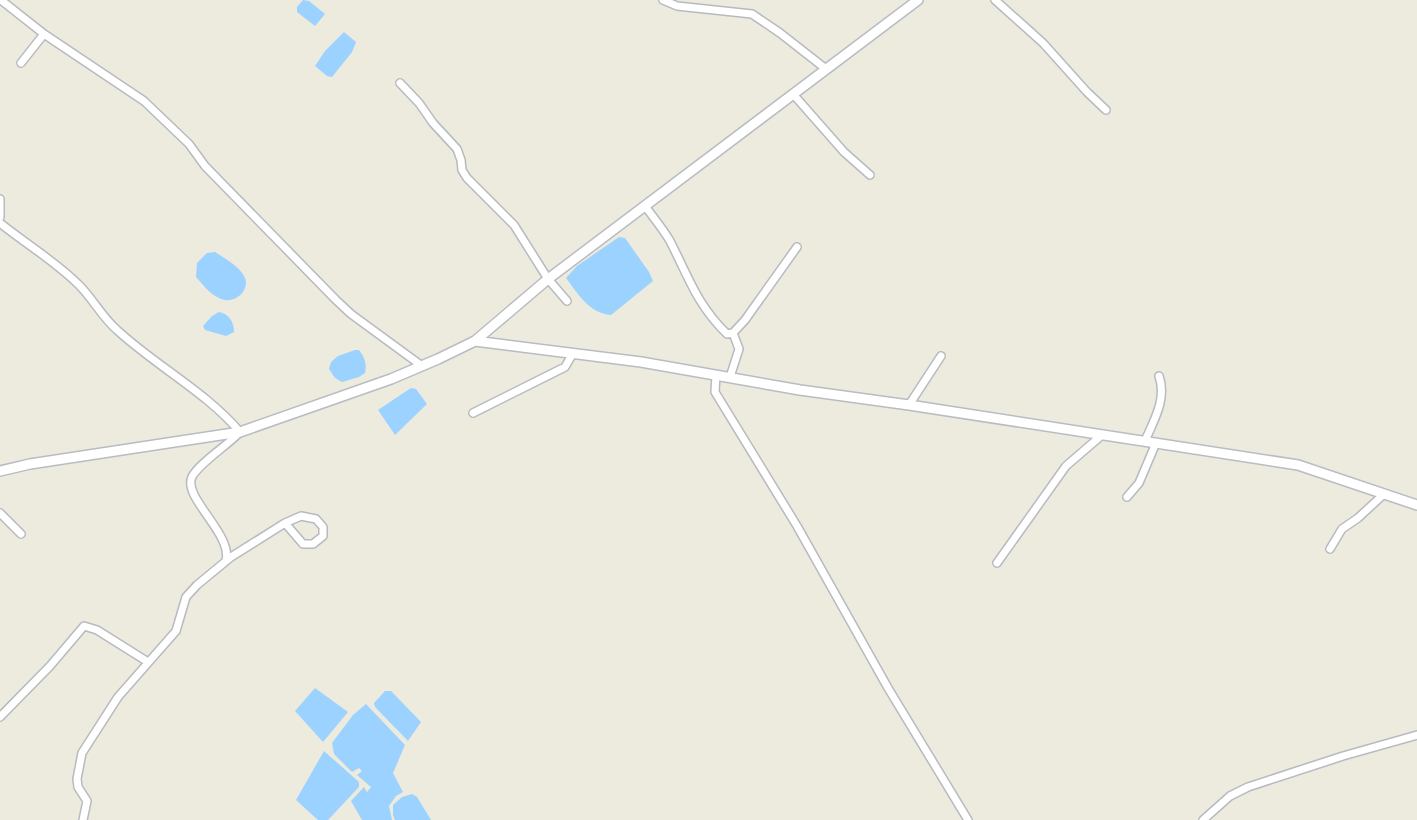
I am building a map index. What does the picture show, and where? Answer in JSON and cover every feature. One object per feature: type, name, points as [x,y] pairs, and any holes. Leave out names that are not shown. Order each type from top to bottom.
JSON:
[{"type":"main road","points":[[0,471],[30,464],[240,432],[422,366],[476,341],[548,279],[918,0]]},
{"type":"main road","points":[[476,341],[641,362],[800,390],[1298,465],[1417,505]]},
{"type":"street","points":[[1,0],[44,34],[144,101],[189,144],[205,166],[336,300],[351,314],[422,366]]},
{"type":"street","points":[[663,0],[677,6],[752,14],[826,69]]},
{"type":"street","points":[[995,0],[1044,42],[1086,92],[1106,110]]},
{"type":"street","points":[[21,63],[44,34]]},
{"type":"street","points":[[400,83],[456,149],[462,170],[467,178],[514,225],[548,279],[567,301]]},
{"type":"street","points":[[793,94],[844,152],[870,175]]},
{"type":"street","points":[[0,199],[0,217]]},
{"type":"street","points":[[645,206],[669,240],[699,301],[727,334],[733,333],[746,320],[797,247]]},
{"type":"street","points":[[0,223],[68,273],[117,331],[218,410],[240,432],[200,467],[192,477],[190,484],[192,492],[218,530],[228,554],[226,561]]},
{"type":"street","points":[[730,377],[739,349],[733,333]]},
{"type":"street","points":[[473,413],[565,367],[572,355]]},
{"type":"street","points":[[909,405],[941,356]]},
{"type":"street","points":[[716,375],[715,392],[798,526],[888,688],[968,820]]},
{"type":"street","points":[[1145,441],[1159,408],[1163,391],[1159,376]]},
{"type":"street","points":[[997,563],[1066,466],[1102,435]]},
{"type":"street","points":[[1127,497],[1139,483],[1156,443]]},
{"type":"street","points":[[1330,549],[1342,529],[1384,494]]},
{"type":"street","points":[[0,513],[21,534]]},
{"type":"street","points":[[83,820],[87,801],[78,787],[77,779],[82,753],[118,697],[176,631],[186,597],[196,585],[226,561],[285,523],[302,516],[316,519],[323,527],[323,536],[313,544],[303,544],[285,523]]},
{"type":"street","points":[[0,717],[50,666],[84,626],[97,630],[148,662]]},
{"type":"street","points":[[1203,820],[1230,796],[1248,788],[1343,756],[1417,735]]},
{"type":"water","points":[[303,0],[309,1],[325,14],[315,26],[297,12],[297,7]]},
{"type":"water","points":[[344,32],[356,42],[352,52],[332,77],[327,76],[315,66],[325,51]]},
{"type":"water","points":[[619,237],[625,238],[653,281],[611,315],[590,307],[566,278],[577,266]]},
{"type":"water","points":[[215,252],[235,266],[244,276],[246,285],[242,293],[234,299],[225,300],[217,297],[196,277],[197,263],[207,253]]},
{"type":"water","points":[[219,312],[226,315],[233,325],[234,332],[226,336],[205,330],[203,326]]},
{"type":"water","points":[[359,350],[364,358],[365,373],[342,382],[335,378],[329,369],[331,362],[338,356]]},
{"type":"water","points":[[411,388],[416,389],[427,404],[395,435],[378,410]]},
{"type":"water","points":[[315,688],[348,712],[323,742],[295,711]]},
{"type":"water","points":[[385,691],[391,691],[421,722],[408,741],[375,707],[374,703]]},
{"type":"water","points":[[366,704],[405,745],[393,773],[403,792],[396,796],[389,806],[392,820],[362,820],[351,801],[364,787],[367,792],[371,787],[357,775],[362,771],[359,768],[352,772],[334,754],[332,743],[353,715]]},
{"type":"water","points":[[324,751],[359,782],[359,787],[328,820],[318,820],[296,800]]},
{"type":"water","points":[[412,794],[417,797],[431,820],[395,820],[393,805],[402,797]]}]
